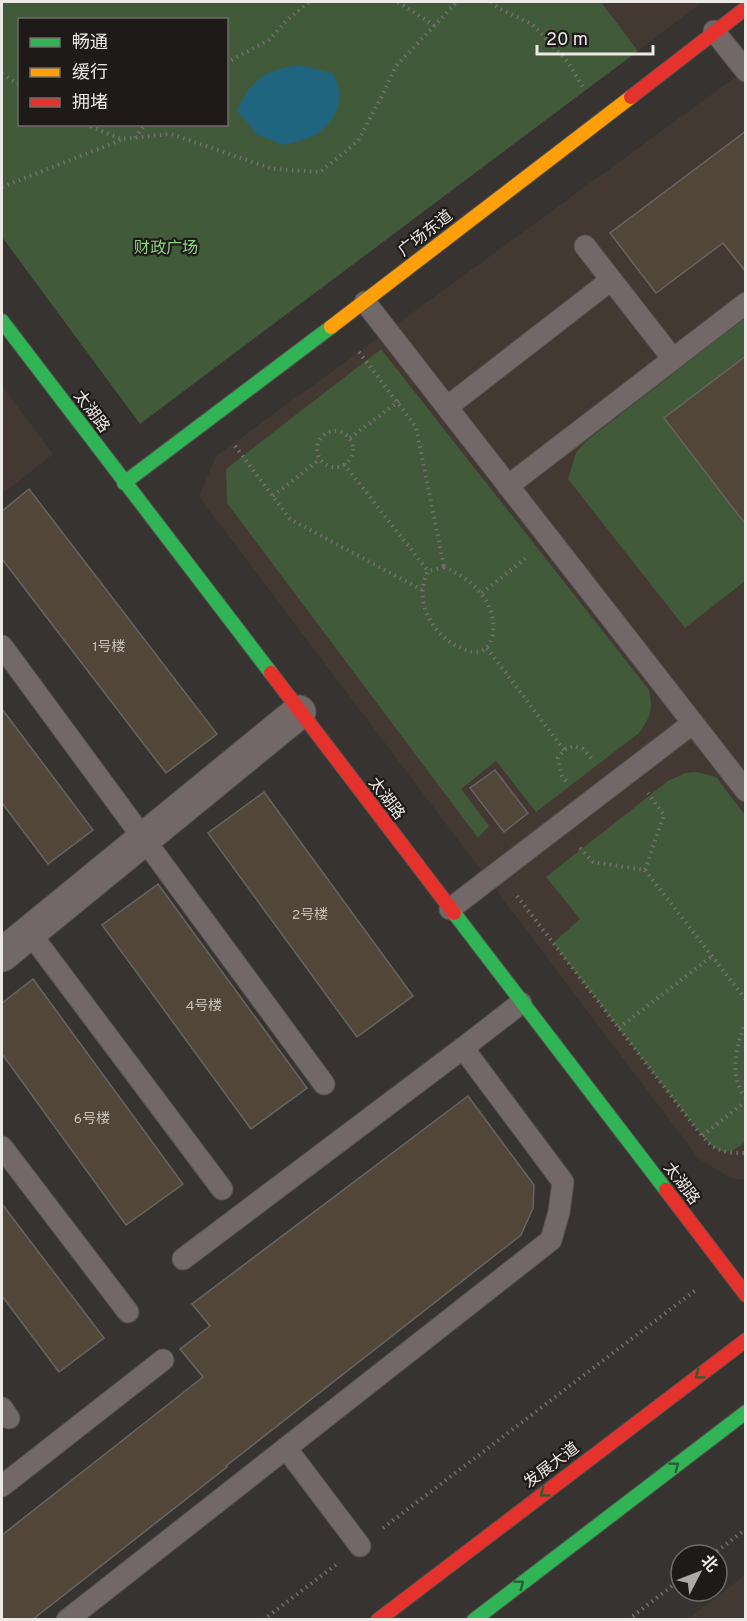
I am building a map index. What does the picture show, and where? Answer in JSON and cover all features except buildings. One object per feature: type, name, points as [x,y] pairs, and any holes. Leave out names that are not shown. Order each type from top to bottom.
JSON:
[{"type":"street","name":"广场东道","points":[[124,483],[365,302],[746,8]]},
{"type":"street","name":"太湖路","points":[[2,321],[9,346],[124,483],[746,1295]]},
{"type":"street","points":[[11,942],[144,839],[299,712]]},
{"type":"street","name":"发展大道","points":[[378,1620],[746,1340]]},
{"type":"street","points":[[474,1620],[746,1412]]},
{"type":"lane","points":[[714,31],[746,71]]},
{"type":"lane","points":[[585,246],[673,359]]},
{"type":"lane","points":[[447,407],[611,279]]},
{"type":"lane","points":[[365,302],[746,790]]},
{"type":"lane","points":[[508,486],[746,303]]},
{"type":"lane","points":[[2,646],[324,1084]]},
{"type":"lane","points":[[450,909],[693,723]]},
{"type":"lane","points":[[11,942],[222,1189]]},
{"type":"lane","points":[[183,1259],[521,1003]]},
{"type":"lane","points":[[67,1620],[551,1240],[559,1212],[563,1182],[463,1048]]},
{"type":"lane","points":[[2,1147],[128,1312]]},
{"type":"lane","points":[[2,1486],[163,1359]]},
{"type":"lane","points":[[286,1448],[360,1546]]},
{"type":"path","points":[[228,62],[269,40],[286,20],[309,2]]},
{"type":"path","points":[[398,2],[435,26]]},
{"type":"path","points":[[2,187],[121,140],[171,134],[273,169],[320,172],[358,141],[396,66],[457,2]]},
{"type":"path","points":[[491,2],[500,9],[532,24],[568,62],[601,120]]},
{"type":"path","points":[[2,74],[18,84]]},
{"type":"path","points":[[90,126],[121,140]]},
{"type":"path","points":[[135,138],[144,126]]},
{"type":"path","points":[[337,323],[416,427],[444,567]]},
{"type":"path","points":[[350,438],[426,380]]},
{"type":"path","points":[[213,416],[290,519],[422,590]]},
{"type":"path","points":[[333,430],[343,432],[350,438],[353,448],[351,457],[344,464],[336,467],[327,465],[320,459],[317,450],[318,441],[324,434],[333,430]]},
{"type":"path","points":[[273,496],[320,459]]},
{"type":"path","points":[[344,464],[428,571]]},
{"type":"path","points":[[482,594],[549,539]]},
{"type":"path","points":[[444,567],[456,572],[482,594],[491,610],[494,626],[487,648],[477,652],[466,651],[448,641],[426,615],[422,602],[422,581],[428,571],[444,567]]},
{"type":"path","points":[[487,648],[564,750]]},
{"type":"path","points":[[631,770],[664,815],[645,870]]},
{"type":"path","points":[[560,824],[593,862],[645,870],[746,1000]]},
{"type":"path","points":[[499,871],[712,1148],[727,1153],[746,1153]]},
{"type":"path","points":[[619,1029],[712,956]]},
{"type":"path","points":[[702,1136],[746,1099],[739,1090],[736,1058],[738,1039],[746,1023]]},
{"type":"path","points":[[263,1620],[725,1268]]},
{"type":"path","points":[[728,1543],[746,1529]]},
{"type":"path","points":[[628,1620],[669,1588]]},
{"type":"shaded area","points":[[601,2],[702,2],[638,51]]},
{"type":"shaded area","points":[[745,70],[745,1180],[730,1178],[699,1159],[199,497],[216,456]]},
{"type":"shaded area","points":[[2,386],[53,454],[2,494]]},
{"type":"shaded area","points":[[745,1575],[745,1619],[688,1619],[709,1603],[729,1603],[729,1587]]},
{"type":"green space","name":"财政广场","points":[[2,2],[601,2],[638,51],[140,424],[2,237]]},
{"type":"green space","points":[[745,318],[745,356],[665,418],[745,525],[745,581],[685,628],[568,479],[576,453],[585,442]]},
{"type":"green space","points":[[381,349],[649,690],[650,713],[639,733],[536,812],[496,761],[461,789],[489,826],[478,838],[227,503],[226,469]]},
{"type":"green space","points":[[697,772],[716,777],[745,815],[745,1142],[727,1152],[717,1150],[702,1136],[553,943],[580,919],[546,877],[668,781],[685,773]]},
{"type":"water","points":[[299,65],[332,73],[339,90],[338,107],[329,123],[315,135],[283,145],[258,135],[237,111],[248,91],[260,78],[277,70]]},
{"type":"traffic: fast","points":[[2,321],[271,673]]},
{"type":"traffic: fast","points":[[124,483],[331,327]]},
{"type":"traffic: fast","points":[[454,913],[666,1190]]},
{"type":"traffic: fast","points":[[474,1620],[746,1412]]},
{"type":"traffic: slow","points":[[331,327],[631,97]]},
{"type":"traffic: jam","points":[[631,97],[746,8]]},
{"type":"traffic: jam","points":[[271,673],[454,913]]},
{"type":"traffic: jam","points":[[666,1190],[746,1295]]},
{"type":"traffic: jam","points":[[378,1620],[746,1340]]}]
